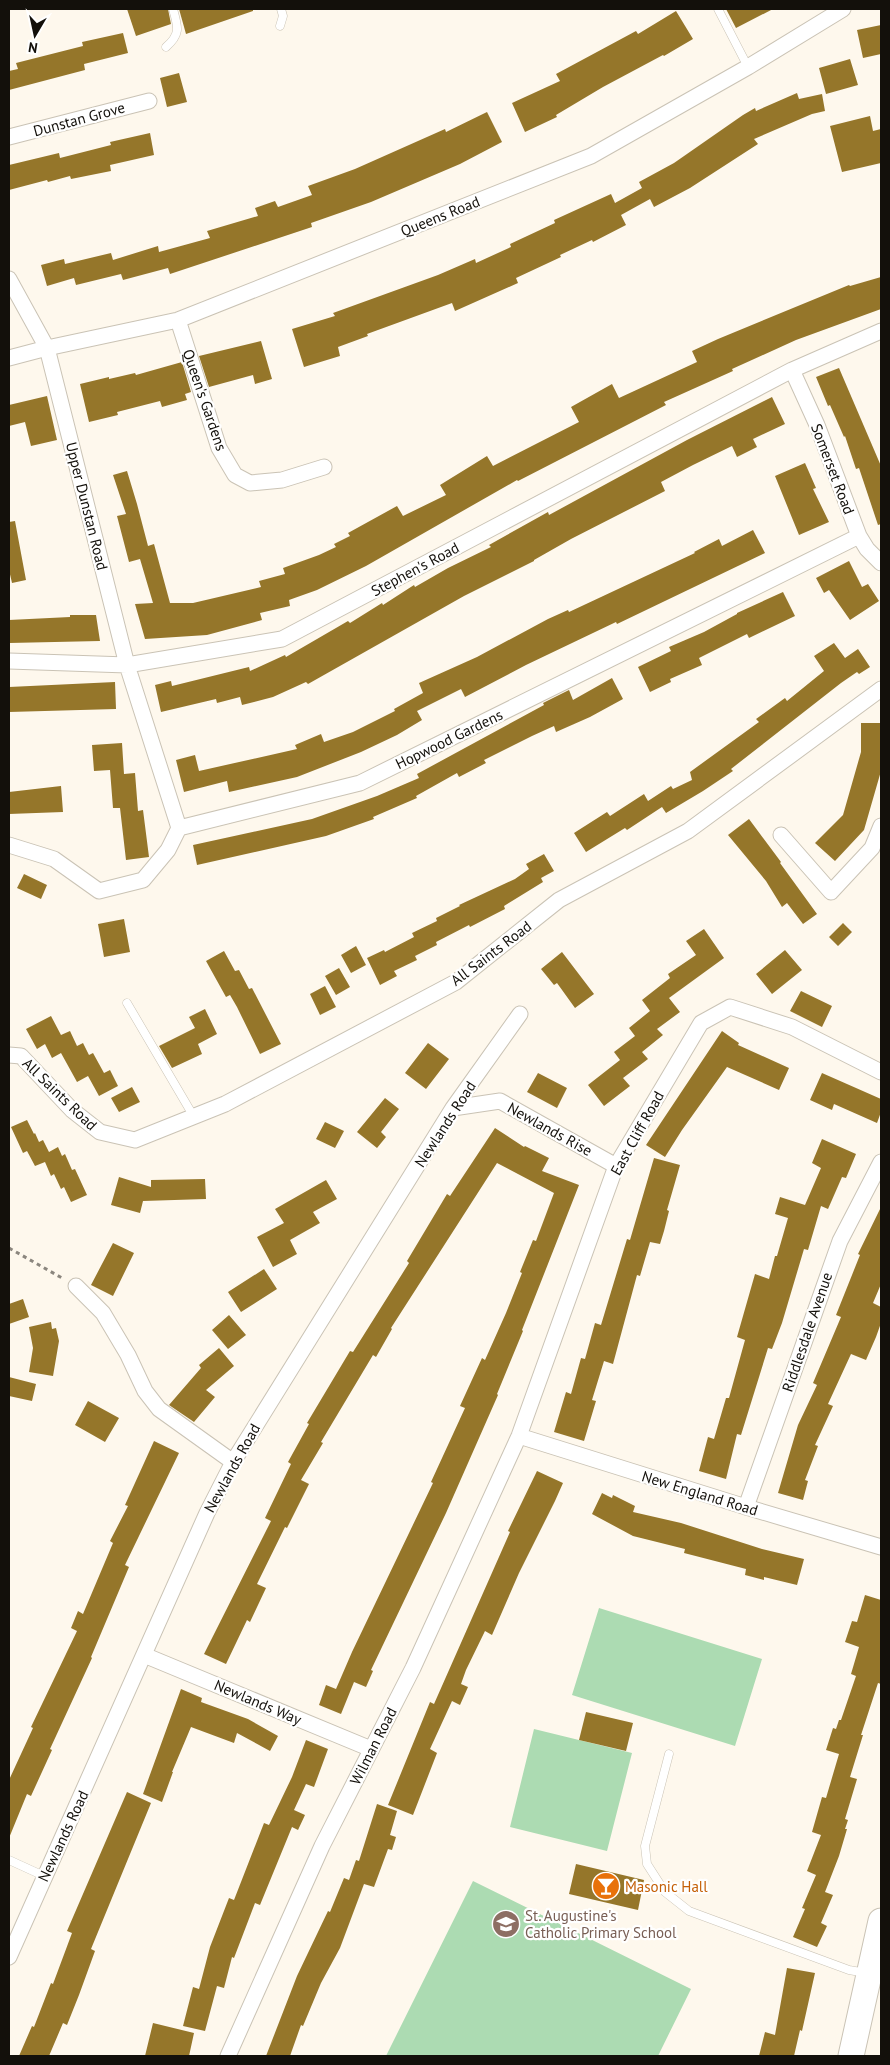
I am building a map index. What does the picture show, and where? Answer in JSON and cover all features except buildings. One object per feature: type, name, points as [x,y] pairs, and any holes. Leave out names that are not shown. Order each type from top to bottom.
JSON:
[{"type":"highway","points":[[851,2056],[881,1921]]},
{"type":"street","name":"Queens Road","points":[[9,358],[178,320],[591,156],[748,67],[843,9]]},
{"type":"street","name":"Dunstan Grove","points":[[9,137],[149,101]]},
{"type":"street","name":"Upper Dunstan Road","points":[[9,278],[47,348],[127,665]]},
{"type":"street","name":"Queen's Gardens","points":[[178,320],[219,448],[235,474],[250,483],[282,480],[324,467]]},
{"type":"street","name":"Stephen's Road","points":[[9,661],[127,665],[282,639],[792,370],[881,331]]},
{"type":"street","name":"Somerset Road","points":[[792,370],[817,426],[859,536],[867,549],[881,563]]},
{"type":"street","name":"Hopwood Gardens","points":[[179,828],[360,783],[859,536]]},
{"type":"street","points":[[9,845],[54,859],[99,891],[143,880],[168,850],[179,828],[127,665]]},
{"type":"street","name":"All Saints Road","points":[[9,1055],[21,1056],[72,1110],[100,1132],[135,1140],[225,1104],[456,982],[559,900],[688,831],[881,689]]},
{"type":"street","points":[[781,835],[831,892],[872,848],[881,826]]},
{"type":"street","name":"East Cliff Road","points":[[519,1436],[616,1166],[701,1023],[730,1007],[792,1027],[881,1072]]},
{"type":"street","name":"Newlands Road","points":[[9,1957],[207,1513],[233,1462],[453,1108],[520,1014]]},
{"type":"street","name":"Newlands Rise","points":[[453,1108],[500,1101],[616,1166]]},
{"type":"street","name":"Riddlesdale Avenue","points":[[746,1507],[840,1242],[881,1162]]},
{"type":"street","points":[[76,1286],[103,1313],[124,1348],[145,1391],[159,1409],[233,1462]]},
{"type":"street","name":"New England Road","points":[[519,1436],[881,1547]]},
{"type":"street","name":"Wilman Road","points":[[228,2056],[322,1846],[413,1668],[519,1436]]},
{"type":"street","name":"Newlands Way","points":[[144,1655],[371,1749]]},
{"type":"lane","points":[[166,47],[175,40],[177,30],[173,9]]},
{"type":"lane","points":[[280,26],[283,16],[281,9]]},
{"type":"lane","points":[[718,9],[748,67]]},
{"type":"lane","points":[[128,1003],[194,1117]]},
{"type":"lane","points":[[668,1754],[645,1846],[647,1864],[665,1892],[688,1911],[849,1970],[870,1974]]},
{"type":"lane","points":[[9,1860],[44,1876]]},
{"type":"path","points":[[9,1248],[76,1286]]},
{"type":"green space","points":[[599,1608],[762,1659],[735,1746],[572,1695]]},
{"type":"green space","points":[[534,1729],[632,1753],[607,1851],[510,1827]]},
{"type":"green space","name":"St. Augustine's Catholic Primary School","points":[[473,1881],[691,1989],[658,2056],[386,2056]]},
{"type":"place","name":"Masonic Hall","points":[[606,1886]]},
{"type":"place","name":"St. Augustine's Catholic Primary School","points":[[506,1924]]}]
